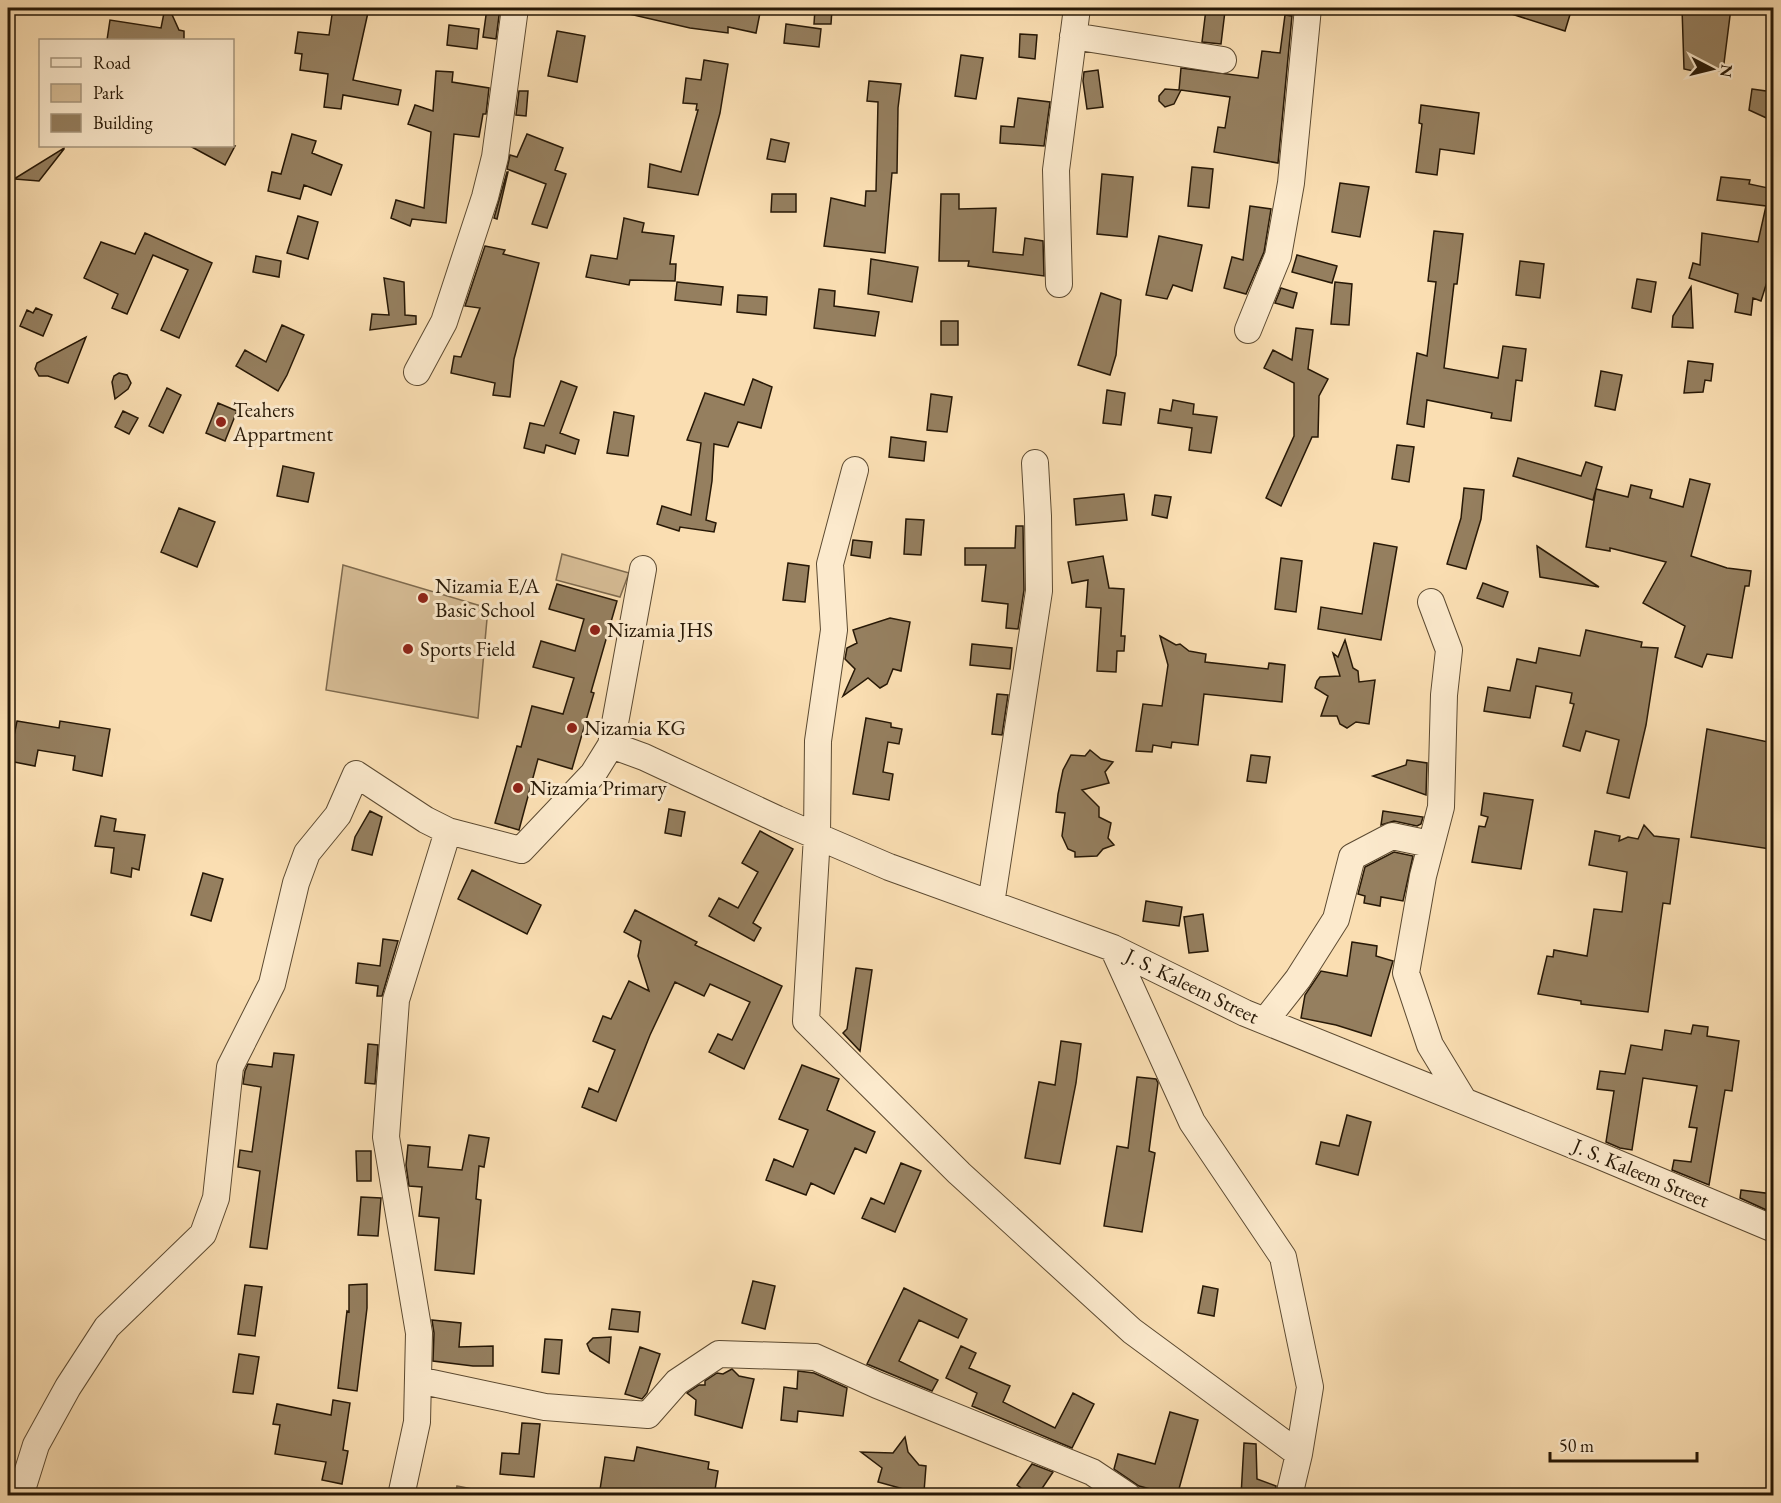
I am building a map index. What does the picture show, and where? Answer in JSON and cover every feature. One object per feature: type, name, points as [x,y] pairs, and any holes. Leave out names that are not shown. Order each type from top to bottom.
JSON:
[{"type":"street","points":[[417,372],[444,322],[485,197],[495,157],[515,8]]},
{"type":"street","points":[[1059,284],[1056,170],[1077,8]]},
{"type":"street","points":[[1248,330],[1278,256],[1291,183],[1308,8]]},
{"type":"street","points":[[1073,36],[1223,60]]},
{"type":"street","points":[[991,904],[1039,591],[1035,463]]},
{"type":"street","points":[[855,470],[830,564],[834,630],[818,741],[817,836],[806,1020],[959,1173],[1132,1331],[1299,1454]]},
{"type":"street","points":[[20,1496],[36,1445],[68,1388],[107,1328],[203,1234],[216,1198],[230,1067],[272,984],[296,883],[307,853],[338,815],[356,774],[426,820],[448,831],[521,850],[592,774],[611,746],[643,569]]},
{"type":"street","points":[[1431,602],[1449,650],[1444,695],[1441,807],[1430,844],[1406,973],[1430,1045],[1464,1101]]},
{"type":"street","name":"J. S. Kaleem Street","points":[[611,746],[644,758],[888,867],[1113,948],[1264,1021],[1600,1156],[1773,1229]]},
{"type":"street","points":[[401,1496],[417,1422],[419,1333],[386,1137],[396,1000],[448,831]]},
{"type":"street","points":[[1264,1021],[1298,979],[1336,919],[1352,857],[1392,836],[1430,844]]},
{"type":"street","points":[[1113,948],[1192,1122],[1283,1257],[1310,1387],[1299,1454],[1289,1496]]},
{"type":"street","points":[[418,1380],[545,1407],[648,1415],[677,1382],[720,1354],[815,1357],[877,1385],[1092,1472],[1128,1496]]},
{"type":"green space","points":[[562,554],[629,573],[620,597],[556,580]]},
{"type":"green space","name":"Sports Field","points":[[343,565],[488,608],[478,718],[326,690]]},
{"type":"green space","points":[[457,1486],[503,1495],[455,1495]]},
{"type":"building","points":[[165,8],[169,8],[179,30],[184,31],[184,39],[107,39],[110,20],[161,28]]},
{"type":"building","points":[[333,8],[369,8],[353,80],[401,90],[398,105],[343,95],[341,109],[324,107],[328,74],[300,70],[302,54],[295,53],[298,32],[329,35]]},
{"type":"building","points":[[487,8],[500,8],[496,39],[483,37]]},
{"type":"building","points":[[630,8],[732,10],[732,8],[761,8],[756,33],[728,27],[728,33],[690,28],[629,14]]},
{"type":"building","points":[[1502,8],[1572,8],[1565,31],[1502,11]]},
{"type":"building","points":[[1682,8],[1731,8],[1723,71],[1704,69],[1703,73],[1684,69]]},
{"type":"building","points":[[815,9],[832,9],[831,24],[814,24]]},
{"type":"building","points":[[1206,9],[1225,11],[1221,44],[1202,42]]},
{"type":"building","points":[[1285,15],[1292,16],[1278,163],[1214,152],[1218,127],[1225,128],[1230,97],[1181,90],[1174,104],[1165,107],[1159,101],[1159,96],[1165,89],[1179,90],[1181,68],[1258,78],[1262,51],[1280,53]]},
{"type":"building","points":[[786,24],[821,29],[819,47],[784,43]]},
{"type":"building","points":[[449,25],[479,29],[477,49],[447,45]]},
{"type":"building","points":[[557,31],[585,36],[577,82],[548,76]]},
{"type":"building","points":[[1020,34],[1037,35],[1035,59],[1019,57]]},
{"type":"building","points":[[961,55],[983,58],[976,99],[955,96]]},
{"type":"building","points":[[704,60],[728,64],[720,113],[698,195],[648,187],[650,164],[681,172],[698,110],[696,110],[697,104],[683,103],[686,78],[701,80]]},
{"type":"building","points":[[1098,70],[1103,107],[1087,109],[1084,72]]},
{"type":"building","points":[[436,71],[453,72],[452,82],[489,88],[486,114],[483,114],[479,137],[454,134],[446,223],[412,219],[410,226],[391,218],[396,200],[424,208],[431,132],[408,124],[415,105],[433,111]]},
{"type":"building","points":[[869,81],[901,84],[898,108],[897,173],[892,173],[885,253],[824,246],[831,198],[865,206],[866,191],[876,191],[878,102],[867,101]]},
{"type":"building","points":[[1752,89],[1773,92],[1773,121],[1749,110]]},
{"type":"building","points":[[519,91],[528,91],[526,116],[516,115]]},
{"type":"building","points":[[1018,98],[1050,102],[1044,146],[1000,143],[1001,126],[1014,127]]},
{"type":"building","points":[[1421,105],[1479,113],[1474,154],[1440,149],[1437,175],[1416,172],[1422,124],[1419,123]]},
{"type":"building","points":[[292,134],[316,141],[312,153],[342,165],[331,195],[304,185],[300,199],[268,191],[272,172],[281,174]]},
{"type":"building","points":[[527,134],[563,148],[555,170],[566,174],[547,228],[532,224],[546,184],[507,169],[510,155],[517,157]]},
{"type":"building","points":[[771,139],[789,143],[785,162],[767,159]]},
{"type":"building","points":[[235,146],[225,165],[192,147]]},
{"type":"building","points":[[64,148],[39,181],[14,179]]},
{"type":"building","points":[[1192,167],[1213,169],[1209,208],[1188,206]]},
{"type":"building","points":[[508,172],[497,219],[494,218]]},
{"type":"building","points":[[1102,174],[1133,177],[1127,237],[1097,234]]},
{"type":"building","points":[[1721,177],[1750,180],[1749,184],[1773,189],[1773,270],[1771,269],[1761,301],[1753,298],[1751,315],[1735,312],[1738,294],[1689,278],[1693,263],[1700,265],[1702,233],[1758,242],[1766,206],[1717,200]]},
{"type":"building","points":[[1340,183],[1369,187],[1360,237],[1332,232]]},
{"type":"building","points":[[772,194],[796,194],[796,212],[771,212]]},
{"type":"building","points":[[941,194],[959,194],[959,209],[996,208],[993,252],[1023,255],[1025,238],[1043,241],[1044,276],[968,266],[969,261],[939,261]]},
{"type":"building","points":[[1250,206],[1271,209],[1264,252],[1246,294],[1224,288],[1232,257],[1243,260]]},
{"type":"building","points":[[298,216],[318,222],[308,259],[287,253]]},
{"type":"building","points":[[624,218],[644,223],[642,232],[674,236],[670,264],[676,264],[675,281],[630,280],[629,285],[586,277],[591,255],[617,259]]},
{"type":"building","points":[[1434,231],[1463,234],[1457,284],[1454,284],[1444,368],[1498,378],[1503,346],[1526,349],[1522,381],[1516,380],[1511,421],[1491,418],[1492,413],[1427,400],[1424,427],[1407,424],[1417,353],[1427,356],[1436,282],[1428,281]]},
{"type":"building","points":[[145,233],[212,263],[179,338],[161,330],[188,270],[153,255],[127,314],[112,308],[118,294],[84,278],[101,242],[135,254]]},
{"type":"building","points":[[1159,236],[1202,245],[1192,291],[1173,285],[1167,299],[1146,295]]},
{"type":"building","points":[[485,246],[505,250],[503,254],[539,263],[514,359],[510,397],[493,395],[495,383],[451,373],[454,356],[461,357],[480,308],[465,306]]},
{"type":"building","points":[[1297,255],[1337,266],[1332,283],[1292,272]]},
{"type":"building","points":[[256,256],[281,261],[279,277],[253,272]]},
{"type":"building","points":[[871,259],[918,267],[912,302],[868,294]]},
{"type":"building","points":[[1520,261],[1544,264],[1540,298],[1516,295]]},
{"type":"building","points":[[384,278],[404,282],[405,315],[416,316],[416,324],[370,330],[372,314],[389,315]]},
{"type":"building","points":[[1637,279],[1656,282],[1651,312],[1632,308]]},
{"type":"building","points":[[677,282],[723,287],[721,305],[675,300]]},
{"type":"building","points":[[1335,282],[1352,284],[1349,325],[1331,324]]},
{"type":"building","points":[[1691,287],[1693,328],[1672,327],[1673,316]]},
{"type":"building","points":[[1281,288],[1297,293],[1293,308],[1275,303]]},
{"type":"building","points":[[819,289],[835,291],[834,306],[879,312],[875,336],[814,328]]},
{"type":"building","points":[[1101,293],[1121,300],[1116,355],[1110,375],[1078,365]]},
{"type":"building","points":[[738,295],[767,297],[766,315],[737,312]]},
{"type":"building","points":[[36,308],[52,315],[43,336],[20,326],[27,310],[33,313]]},
{"type":"building","points":[[941,321],[958,321],[958,345],[941,345]]},
{"type":"building","points":[[282,325],[304,335],[278,391],[236,366],[245,350],[266,362]]},
{"type":"building","points":[[1296,328],[1313,330],[1308,369],[1328,379],[1319,396],[1318,437],[1312,437],[1281,506],[1266,498],[1294,436],[1294,383],[1264,368],[1273,350],[1292,360]]},
{"type":"building","points":[[86,337],[68,383],[48,376],[39,376],[35,369],[37,363]]},
{"type":"building","points":[[1688,361],[1713,364],[1711,381],[1705,380],[1703,392],[1684,393]]},
{"type":"building","points":[[1601,371],[1622,375],[1615,410],[1595,406]]},
{"type":"building","points":[[119,373],[127,375],[131,383],[128,389],[115,399],[112,382],[114,376]]},
{"type":"building","points":[[753,379],[772,387],[761,428],[738,422],[728,447],[714,444],[712,481],[706,520],[716,523],[714,532],[680,527],[679,531],[657,524],[662,506],[691,515],[701,443],[687,440],[705,393],[744,405]]},
{"type":"building","points":[[561,381],[577,387],[560,433],[579,440],[575,454],[546,445],[544,453],[524,448],[530,423],[544,426]]},
{"type":"building","points":[[167,388],[181,395],[163,433],[149,426]]},
{"type":"building","points":[[1107,390],[1125,393],[1121,425],[1103,423]]},
{"type":"building","points":[[931,394],[952,397],[947,432],[927,430]]},
{"type":"building","points":[[1173,400],[1194,404],[1193,414],[1217,417],[1211,453],[1189,450],[1192,428],[1158,423],[1160,409],[1171,411]]},
{"type":"building","name":"Teahers Appartment","points":[[218,403],[237,411],[225,441],[206,433]]},
{"type":"building","points":[[123,411],[138,418],[129,434],[115,427]]},
{"type":"building","points":[[614,412],[634,416],[628,456],[607,453]]},
{"type":"building","points":[[891,437],[926,442],[924,461],[889,457]]},
{"type":"building","points":[[1397,445],[1414,447],[1409,482],[1392,479]]},
{"type":"building","points":[[1518,458],[1581,476],[1586,462],[1602,467],[1593,500],[1513,476]]},
{"type":"building","points":[[283,466],[314,473],[308,502],[277,496]]},
{"type":"building","points":[[1690,479],[1710,484],[1691,556],[1727,568],[1751,571],[1749,586],[1745,586],[1732,658],[1707,654],[1702,667],[1675,657],[1685,626],[1643,603],[1666,562],[1610,548],[1610,551],[1586,547],[1596,489],[1628,497],[1631,485],[1652,490],[1650,498],[1683,507]]},
{"type":"building","points":[[1464,488],[1484,490],[1481,519],[1466,569],[1447,564],[1461,518]]},
{"type":"building","points":[[1124,494],[1127,520],[1076,525],[1074,499]]},
{"type":"building","points":[[1155,495],[1171,497],[1167,518],[1152,515]]},
{"type":"building","points":[[179,508],[215,522],[197,567],[161,552]]},
{"type":"building","points":[[906,519],[924,520],[921,555],[904,554]]},
{"type":"building","points":[[1016,526],[1023,526],[1024,590],[1018,629],[1006,628],[1008,604],[982,601],[986,565],[965,565],[965,548],[1015,548]]},
{"type":"building","points":[[853,540],[872,542],[870,558],[851,555]]},
{"type":"building","points":[[1374,543],[1397,547],[1381,640],[1318,629],[1321,607],[1362,614]]},
{"type":"building","points":[[1537,546],[1599,587],[1540,577]]},
{"type":"building","points":[[1103,556],[1109,588],[1124,589],[1121,636],[1125,636],[1124,651],[1117,651],[1116,672],[1097,671],[1101,608],[1086,607],[1088,580],[1072,583],[1068,562]]},
{"type":"building","points":[[1281,558],[1302,561],[1296,612],[1275,609]]},
{"type":"building","points":[[788,563],[809,566],[805,602],[783,600]]},
{"type":"building","points":[[1483,583],[1508,592],[1503,607],[1477,598]]},
{"type":"building","points":[[557,584],[617,601],[572,769],[538,759],[519,830],[495,823],[517,746],[521,747],[532,706],[563,714],[574,678],[533,667],[541,641],[575,651],[584,619],[549,609]]},
{"type":"building","points":[[890,618],[910,622],[901,671],[893,669],[887,684],[880,688],[868,678],[843,696],[855,669],[845,659],[847,648],[857,643],[853,630]]},
{"type":"building","points":[[1586,630],[1642,642],[1641,647],[1658,648],[1646,725],[1629,798],[1607,793],[1619,740],[1586,731],[1580,751],[1563,746],[1574,704],[1570,703],[1572,693],[1536,686],[1530,718],[1484,711],[1488,687],[1510,691],[1517,659],[1536,663],[1539,648],[1580,656]]},
{"type":"building","points":[[1160,636],[1176,645],[1180,644],[1189,651],[1206,654],[1205,662],[1268,669],[1269,663],[1285,665],[1282,702],[1204,694],[1198,745],[1172,742],[1171,748],[1153,745],[1152,752],[1136,751],[1143,704],[1162,706],[1168,665]]},
{"type":"building","points":[[1345,640],[1353,668],[1358,671],[1359,682],[1375,680],[1369,724],[1356,722],[1347,728],[1340,724],[1337,716],[1321,716],[1328,696],[1315,688],[1320,677],[1340,676],[1333,653],[1338,657]]},
{"type":"building","points":[[972,644],[1012,648],[1010,669],[970,665]]},
{"type":"building","points":[[997,694],[1008,695],[1002,735],[992,734]]},
{"type":"building","points":[[866,718],[891,723],[891,727],[902,729],[899,744],[888,742],[883,772],[893,774],[889,800],[853,794]]},
{"type":"building","points":[[17,721],[59,728],[60,721],[110,729],[102,776],[73,770],[75,756],[38,750],[35,766],[9,761]]},
{"type":"building","points":[[1707,729],[1773,743],[1773,828],[1770,849],[1691,837]]},
{"type":"building","points":[[1090,750],[1101,759],[1113,762],[1105,772],[1109,783],[1082,790],[1099,807],[1099,817],[1111,823],[1108,838],[1114,845],[1103,849],[1097,856],[1075,857],[1075,852],[1068,849],[1062,836],[1065,813],[1056,812],[1058,794],[1063,770],[1071,755],[1085,756]]},
{"type":"building","points":[[1251,755],[1270,757],[1266,783],[1247,781]]},
{"type":"building","points":[[1407,760],[1427,763],[1426,795],[1373,776],[1406,765]]},
{"type":"building","points":[[1484,793],[1533,800],[1521,869],[1472,862],[1479,826],[1485,827],[1488,817],[1481,815]]},
{"type":"building","points":[[669,809],[685,812],[681,836],[665,833]]},
{"type":"building","points":[[370,811],[382,817],[372,855],[352,850],[355,837]]},
{"type":"building","points":[[1383,811],[1423,817],[1421,824],[1417,826],[1394,821],[1381,825]]},
{"type":"building","points":[[101,816],[116,819],[114,831],[145,835],[139,870],[132,868],[131,877],[111,873],[114,848],[95,846]]},
{"type":"building","points":[[1644,825],[1654,836],[1679,839],[1670,904],[1663,903],[1648,1012],[1581,1004],[1581,1001],[1538,994],[1547,956],[1553,957],[1554,950],[1587,956],[1594,909],[1622,912],[1627,872],[1589,865],[1595,831],[1620,836],[1619,841],[1628,837],[1638,839]]},
{"type":"building","points":[[760,831],[793,849],[753,923],[761,928],[754,941],[709,916],[719,898],[738,908],[758,872],[742,863]]},
{"type":"building","points":[[1394,852],[1413,856],[1403,901],[1381,897],[1380,906],[1364,903],[1365,896],[1358,894],[1365,867]]},
{"type":"building","points":[[472,870],[541,905],[527,934],[458,899]]},
{"type":"building","points":[[203,873],[223,879],[211,921],[191,915]]},
{"type":"building","points":[[1146,901],[1182,907],[1179,926],[1143,921]]},
{"type":"building","points":[[635,910],[697,942],[695,945],[782,986],[744,1069],[709,1052],[718,1034],[732,1040],[750,1002],[710,984],[704,996],[675,982],[650,1035],[616,1121],[582,1107],[589,1088],[598,1092],[615,1050],[593,1041],[603,1016],[611,1019],[629,981],[649,991],[638,956],[641,941],[624,932]]},
{"type":"building","points":[[1203,914],[1208,951],[1189,953],[1184,917]]},
{"type":"building","points":[[383,939],[398,941],[382,996],[377,996],[378,986],[356,983],[358,963],[380,966]]},
{"type":"building","points":[[1352,942],[1377,946],[1376,956],[1393,961],[1371,1036],[1336,1025],[1301,1018],[1305,995],[1321,971],[1347,976]]},
{"type":"building","points":[[856,968],[872,970],[860,1051],[843,1033],[847,1029]]},
{"type":"building","points":[[1693,1025],[1708,1027],[1707,1036],[1739,1041],[1732,1091],[1725,1090],[1709,1185],[1672,1170],[1674,1160],[1691,1162],[1697,1128],[1689,1127],[1697,1086],[1643,1078],[1632,1150],[1606,1142],[1614,1091],[1597,1089],[1600,1071],[1625,1074],[1631,1045],[1662,1050],[1665,1030],[1691,1034]]},
{"type":"building","points":[[1061,1041],[1081,1044],[1060,1164],[1025,1158],[1039,1082],[1055,1085]]},
{"type":"building","points":[[368,1044],[378,1045],[375,1084],[365,1083]]},
{"type":"building","points":[[274,1053],[294,1055],[267,1249],[250,1247],[260,1171],[238,1167],[240,1150],[252,1152],[261,1087],[243,1084],[245,1071],[248,1064],[272,1067]]},
{"type":"building","points":[[802,1065],[839,1079],[827,1110],[875,1132],[866,1153],[855,1148],[834,1194],[811,1183],[806,1195],[766,1180],[774,1159],[793,1167],[808,1130],[779,1119]]},
{"type":"building","points":[[1137,1077],[1156,1079],[1158,1083],[1149,1151],[1155,1153],[1142,1232],[1104,1226],[1117,1146],[1128,1148]]},
{"type":"building","points":[[1347,1115],[1371,1122],[1358,1175],[1316,1164],[1321,1142],[1339,1146]]},
{"type":"building","points":[[469,1135],[489,1138],[484,1167],[479,1166],[476,1199],[481,1200],[474,1274],[435,1270],[439,1218],[419,1216],[422,1187],[409,1186],[406,1165],[408,1145],[430,1147],[428,1167],[462,1170]]},
{"type":"building","points":[[356,1151],[371,1151],[371,1181],[357,1181]]},
{"type":"building","points":[[901,1163],[921,1171],[895,1232],[862,1218],[871,1198],[884,1204]]},
{"type":"building","points":[[1741,1190],[1773,1194],[1773,1213],[1740,1198]]},
{"type":"building","points":[[361,1197],[381,1198],[378,1236],[358,1235]]},
{"type":"building","points":[[753,1281],[775,1286],[765,1329],[742,1323]]},
{"type":"building","points":[[367,1284],[367,1308],[357,1391],[338,1388],[347,1311],[349,1312],[349,1285]]},
{"type":"building","points":[[245,1285],[262,1287],[255,1336],[238,1334]]},
{"type":"building","points":[[1203,1286],[1218,1289],[1214,1316],[1198,1313]]},
{"type":"building","points":[[904,1288],[967,1319],[958,1338],[919,1320],[899,1361],[938,1380],[932,1391],[867,1364]]},
{"type":"building","points":[[612,1309],[640,1312],[638,1332],[609,1329]]},
{"type":"building","points":[[432,1320],[461,1323],[459,1347],[493,1346],[493,1366],[433,1361]]},
{"type":"building","points":[[611,1337],[609,1363],[590,1351],[587,1344],[593,1338]]},
{"type":"building","points":[[545,1339],[562,1340],[559,1374],[542,1372]]},
{"type":"building","points":[[961,1346],[976,1353],[969,1368],[1010,1386],[1003,1402],[1055,1428],[1073,1393],[1094,1404],[1072,1448],[972,1406],[977,1393],[946,1378]]},
{"type":"building","points":[[640,1347],[660,1354],[647,1393],[642,1399],[625,1394]]},
{"type":"building","points":[[239,1354],[259,1357],[253,1394],[233,1392]]},
{"type":"building","points":[[732,1369],[739,1376],[754,1379],[742,1428],[695,1415],[696,1400],[687,1393],[699,1385],[705,1385],[705,1381],[717,1373],[723,1374]]},
{"type":"building","points":[[798,1371],[814,1373],[847,1388],[843,1416],[798,1411],[797,1422],[781,1420],[784,1387],[797,1389]]},
{"type":"building","points":[[333,1400],[350,1403],[343,1450],[348,1451],[342,1484],[322,1480],[326,1462],[275,1454],[280,1425],[273,1424],[277,1404],[331,1415]]},
{"type":"building","points":[[1170,1412],[1198,1420],[1177,1496],[1139,1486],[1114,1469],[1118,1454],[1155,1464]]},
{"type":"building","points":[[522,1423],[540,1424],[534,1477],[500,1474],[502,1453],[519,1454]]},
{"type":"building","points":[[905,1437],[908,1452],[919,1465],[926,1466],[924,1492],[878,1482],[882,1468],[861,1452],[893,1453]]},
{"type":"building","points":[[1244,1443],[1256,1444],[1257,1479],[1276,1486],[1274,1496],[1241,1496]]},
{"type":"building","points":[[637,1447],[709,1462],[708,1469],[718,1471],[714,1496],[599,1496],[605,1457],[634,1461]]},
{"type":"building","points":[[1032,1464],[1053,1472],[1037,1496],[1032,1496],[1017,1485]]},
{"type":"place","name":"Teahers Appartment","points":[[221,422]]},
{"type":"place","name":"Nizamia E/A Basic School","points":[[423,598]]},
{"type":"place","name":"Nizamia JHS","points":[[595,630]]},
{"type":"place","name":"Sports Field","points":[[408,649]]},
{"type":"place","name":"Nizamia KG","points":[[572,728]]},
{"type":"place","name":"Nizamia Primary","points":[[518,788]]}]
